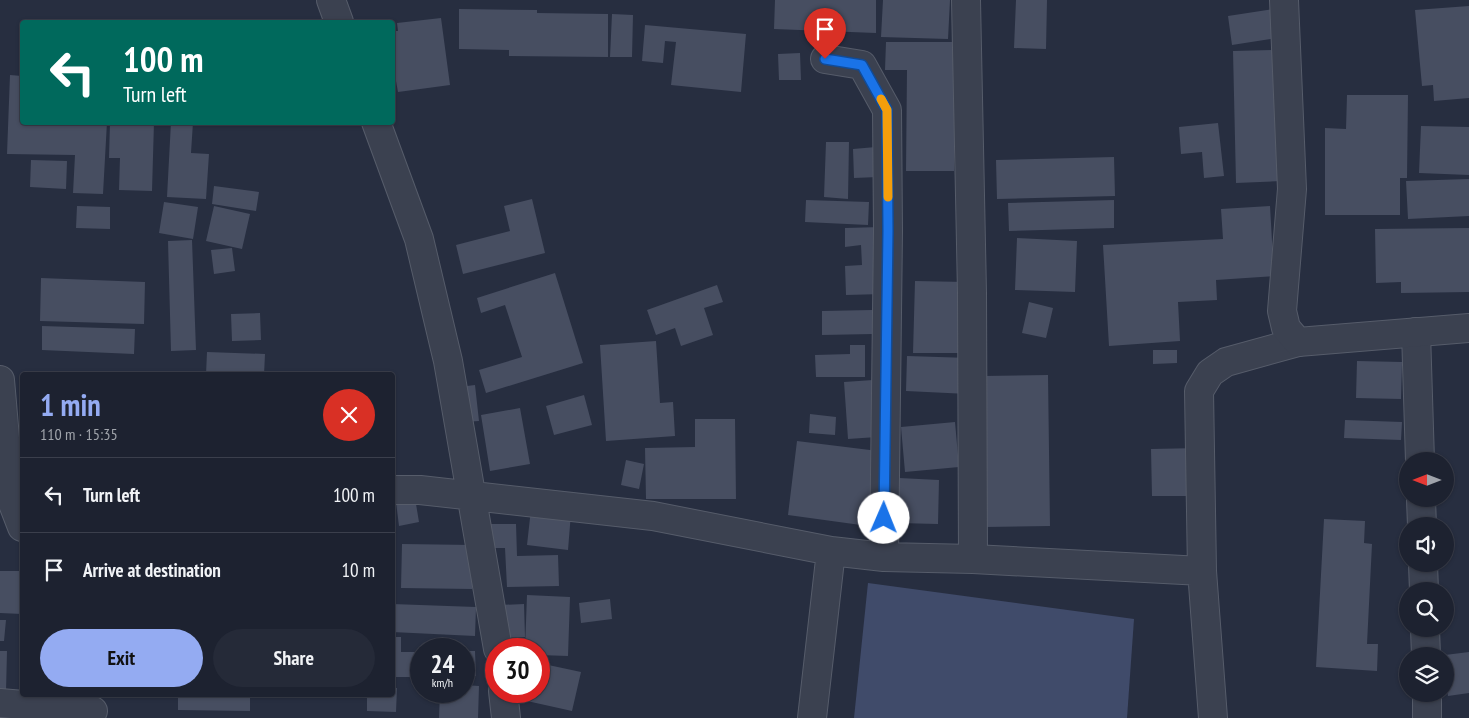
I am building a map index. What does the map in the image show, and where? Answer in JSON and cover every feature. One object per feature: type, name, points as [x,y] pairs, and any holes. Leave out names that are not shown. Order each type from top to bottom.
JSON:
[{"type":"street","points":[[331,0],[338,20]]},
{"type":"street","points":[[966,0],[972,294],[973,560]]},
{"type":"street","points":[[1284,0],[1292,189],[1282,311],[1286,328],[1298,342]]},
{"type":"street","points":[[825,59],[862,65],[887,110],[888,231],[884,557]]},
{"type":"street","points":[[377,125],[419,239],[448,361],[496,638]]},
{"type":"street","points":[[1213,718],[1202,571],[1198,391],[1210,373],[1226,362],[1298,342],[1469,328]]},
{"type":"street","points":[[1416,332],[1420,452]]},
{"type":"street","points":[[0,380],[11,496],[20,522]]},
{"type":"street","points":[[395,490],[420,490],[652,516],[830,551],[884,557],[1202,571]]},
{"type":"street","points":[[812,718],[830,551]]},
{"type":"street","points":[[0,702],[92,708]]},
{"type":"street","points":[[1427,702],[1427,718]]},
{"type":"street","points":[[504,703],[506,718]]},
{"type":"water","points":[[868,583],[1134,619],[1127,718],[854,718]]},
{"type":"building","points":[[775,0],[876,0],[876,33],[774,29]]},
{"type":"building","points":[[883,0],[950,0],[948,39],[881,37]]},
{"type":"building","points":[[1016,0],[1047,0],[1046,49],[1014,48]]},
{"type":"building","points":[[1469,6],[1469,98],[1434,101],[1433,85],[1422,86],[1415,10]]},
{"type":"building","points":[[459,9],[537,10],[537,13],[608,14],[608,57],[509,56],[509,50],[459,49]]},
{"type":"building","points":[[1273,9],[1277,38],[1232,45],[1228,16]]},
{"type":"building","points":[[612,14],[633,15],[632,57],[610,57]]},
{"type":"building","points":[[441,18],[450,85],[398,92],[395,76],[395,31],[398,31],[397,23]]},
{"type":"building","points":[[645,25],[746,34],[741,92],[671,85],[676,42],[665,41],[663,63],[642,61]]},
{"type":"building","points":[[886,42],[955,42],[954,171],[906,171],[907,70],[885,70]]},
{"type":"building","points":[[1277,50],[1281,181],[1236,183],[1233,51]]},
{"type":"building","points":[[800,53],[801,80],[779,80],[778,54]]},
{"type":"building","points":[[10,75],[20,76],[20,125],[107,125],[103,194],[73,193],[75,155],[7,154]]},
{"type":"building","points":[[1347,95],[1408,95],[1407,178],[1400,178],[1400,215],[1325,215],[1325,128],[1346,129]]},
{"type":"building","points":[[1218,123],[1224,176],[1204,178],[1202,152],[1181,154],[1179,127]]},
{"type":"building","points":[[110,125],[154,125],[152,191],[119,190],[120,158],[109,158]]},
{"type":"building","points":[[171,125],[193,125],[191,153],[209,154],[206,199],[167,197]]},
{"type":"building","points":[[1421,126],[1469,127],[1469,175],[1419,173]]},
{"type":"building","points":[[826,142],[849,142],[848,199],[824,197]]},
{"type":"building","points":[[876,147],[878,177],[854,178],[853,149]]},
{"type":"building","points":[[1114,157],[1115,196],[997,199],[996,160]]},
{"type":"building","points":[[31,160],[67,161],[66,189],[30,187]]},
{"type":"building","points":[[1469,179],[1469,216],[1408,219],[1406,181]]},
{"type":"building","points":[[214,186],[259,192],[256,211],[212,204]]},
{"type":"building","points":[[532,199],[545,253],[463,274],[456,245],[510,231],[504,206]]},
{"type":"building","points":[[806,200],[869,202],[868,225],[805,222]]},
{"type":"building","points":[[1114,200],[1114,228],[1009,231],[1008,203]]},
{"type":"building","points":[[164,202],[198,207],[193,239],[159,233]]},
{"type":"building","points":[[77,206],[110,207],[110,229],[76,228]]},
{"type":"building","points":[[214,206],[250,214],[242,249],[206,241]]},
{"type":"building","points":[[1270,206],[1274,276],[1216,280],[1217,300],[1178,302],[1180,341],[1109,346],[1103,245],[1223,239],[1221,209]]},
{"type":"building","points":[[881,227],[883,294],[846,295],[845,266],[862,265],[861,245],[845,247],[845,228]]},
{"type":"building","points":[[1469,228],[1469,292],[1401,293],[1401,282],[1376,283],[1375,229]]},
{"type":"building","points":[[1017,238],[1077,241],[1075,292],[1015,290]]},
{"type":"building","points":[[192,240],[196,350],[171,351],[168,241]]},
{"type":"building","points":[[232,248],[235,271],[214,274],[211,250]]},
{"type":"building","points":[[555,273],[583,363],[486,393],[479,370],[522,357],[505,305],[481,313],[477,298]]},
{"type":"building","points":[[41,278],[145,282],[144,324],[40,321]]},
{"type":"building","points":[[915,281],[966,282],[965,353],[913,353]]},
{"type":"building","points":[[717,285],[723,302],[704,308],[713,335],[681,346],[675,328],[656,335],[647,310]]},
{"type":"building","points":[[1029,302],[1053,308],[1046,338],[1022,333]]},
{"type":"building","points":[[872,310],[873,334],[822,335],[822,311]]},
{"type":"building","points":[[260,313],[261,340],[232,341],[231,314]]},
{"type":"building","points":[[42,326],[135,329],[134,354],[42,350]]},
{"type":"building","points":[[656,341],[660,403],[673,402],[675,436],[606,441],[600,345]]},
{"type":"building","points":[[850,345],[865,345],[865,377],[816,377],[815,355],[850,354]]},
{"type":"building","points":[[1153,350],[1177,350],[1177,363],[1153,364]]},
{"type":"building","points":[[207,352],[265,354],[264,372],[206,372]]},
{"type":"building","points":[[907,356],[970,358],[968,394],[906,391]]},
{"type":"building","points":[[1357,361],[1402,362],[1401,399],[1356,398]]},
{"type":"building","points":[[1048,375],[1050,526],[985,527],[983,376]]},
{"type":"building","points":[[873,380],[877,437],[848,439],[844,382]]},
{"type":"building","points":[[475,385],[479,421],[463,422],[459,387]]},
{"type":"building","points":[[584,395],[592,425],[554,435],[546,406]]},
{"type":"building","points":[[520,408],[530,464],[490,471],[481,415]]},
{"type":"building","points":[[810,414],[836,417],[835,435],[809,433]]},
{"type":"building","points":[[695,419],[735,419],[736,499],[646,499],[645,448],[695,447]]},
{"type":"building","points":[[1345,420],[1402,422],[1401,440],[1344,438]]},
{"type":"building","points":[[955,422],[959,467],[905,472],[901,427]]},
{"type":"building","points":[[797,441],[878,451],[868,526],[788,515]]},
{"type":"building","points":[[1200,448],[1201,496],[1152,496],[1151,449]]},
{"type":"building","points":[[626,460],[644,464],[639,489],[621,485]]},
{"type":"building","points":[[899,478],[939,480],[938,524],[898,523]]},
{"type":"building","points":[[415,498],[419,522],[399,526],[396,502]]},
{"type":"building","points":[[531,509],[571,513],[568,550],[527,545]]},
{"type":"building","points":[[1324,519],[1365,521],[1364,543],[1372,544],[1367,644],[1378,644],[1377,671],[1316,667]]},
{"type":"building","points":[[489,524],[516,524],[517,556],[558,555],[559,586],[507,587],[505,548],[489,548]]},
{"type":"building","points":[[402,544],[473,545],[472,589],[401,588]]},
{"type":"building","points":[[0,571],[19,571],[20,614],[0,613]]},
{"type":"building","points":[[527,595],[570,597],[568,656],[550,655],[550,638],[525,638]]},
{"type":"building","points":[[610,599],[612,619],[581,623],[579,603]]},
{"type":"building","points":[[395,604],[476,607],[475,636],[395,632]]},
{"type":"building","points":[[524,604],[525,637],[501,638],[499,605]]},
{"type":"building","points":[[0,620],[6,620],[4,641],[0,641]]},
{"type":"building","points":[[395,637],[401,637],[401,652],[410,652],[410,677],[395,677]]},
{"type":"building","points":[[0,651],[7,651],[6,692],[0,692]]},
{"type":"building","points":[[1469,652],[1469,693],[1454,695],[1454,654]]},
{"type":"building","points":[[550,665],[581,672],[572,711],[536,703],[550,703]]},
{"type":"building","points":[[475,686],[479,686],[478,718],[439,718],[440,703],[475,703]]},
{"type":"building","points":[[395,688],[397,688],[396,712],[367,711],[367,697],[395,697]]},
{"type":"building","points":[[250,697],[250,711],[178,710],[178,698]]},
{"type":"slow traffic","points":[[881,99],[887,110],[888,197]]},
{"type":"route","points":[[825,59],[862,65],[887,110],[888,231],[884,518]]}]
